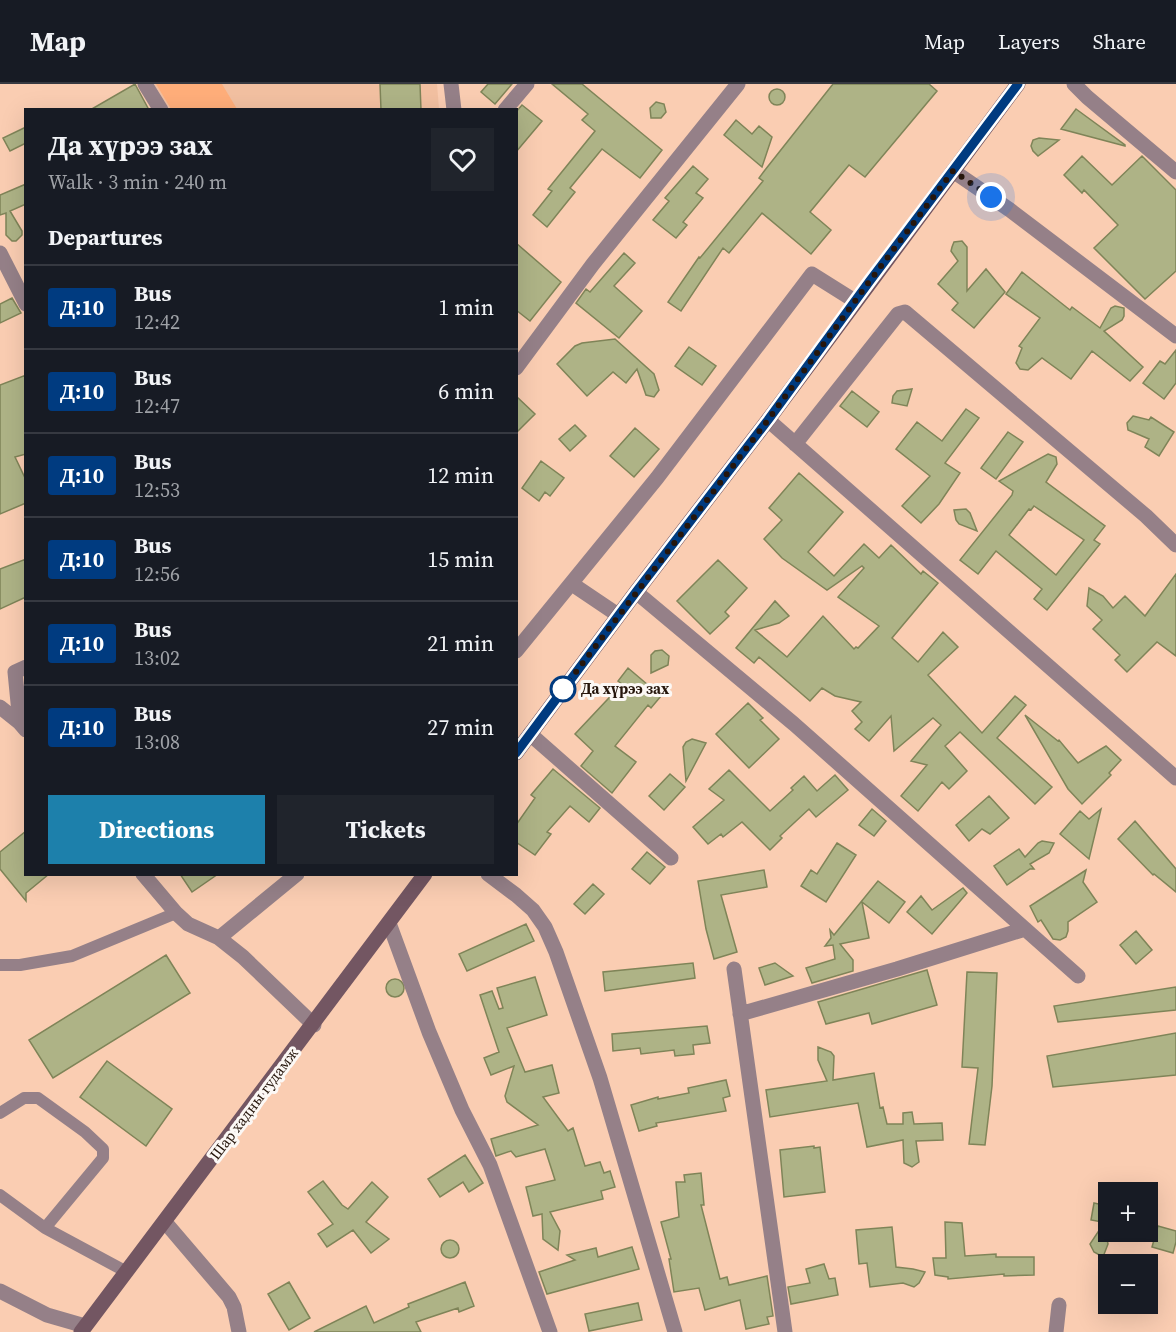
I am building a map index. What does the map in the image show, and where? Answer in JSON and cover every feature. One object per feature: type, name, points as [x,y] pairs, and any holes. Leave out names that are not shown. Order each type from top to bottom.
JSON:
[{"type":"main road","points":[[518,750],[1018,84]]},
{"type":"main road","name":"Шар хадны гудамж","points":[[83,1329],[314,1025],[424,876]]},
{"type":"street","points":[[145,84],[159,108]]},
{"type":"street","points":[[451,84],[454,108]]},
{"type":"street","points":[[507,108],[527,84]]},
{"type":"street","points":[[518,365],[593,264],[738,84]]},
{"type":"street","points":[[1074,84],[1176,171]]},
{"type":"street","points":[[953,171],[1010,210],[1176,336]]},
{"type":"street","points":[[0,253],[24,300]]},
{"type":"street","points":[[518,649],[657,478],[812,274],[855,301]]},
{"type":"street","points":[[795,444],[898,314],[905,312],[1146,516],[1176,545]]},
{"type":"street","points":[[768,420],[1176,778]]},
{"type":"street","points":[[572,584],[618,615]]},
{"type":"street","points":[[636,592],[794,724],[1078,976]]},
{"type":"street","points":[[13,671],[23,727]]},
{"type":"street","points":[[0,707],[23,727]]},
{"type":"street","points":[[530,735],[671,858]]},
{"type":"street","points":[[145,876],[188,924],[219,938],[243,957],[314,1025]]},
{"type":"street","points":[[219,938],[295,876]]},
{"type":"street","points":[[491,876],[533,910],[545,927],[556,952],[600,1078],[675,1332]]},
{"type":"street","points":[[389,923],[437,1052],[462,1110],[490,1165],[550,1332]]},
{"type":"street","points":[[740,1014],[897,969],[1024,929]]},
{"type":"street","points":[[734,969],[785,1332]]},
{"type":"street","points":[[165,1222],[229,1297],[234,1307],[239,1332]]},
{"type":"street","points":[[0,1291],[47,1315],[83,1329]]},
{"type":"street","points":[[1056,1332],[1059,1305]]},
{"type":"lane","points":[[0,966],[72,956],[176,913]]},
{"type":"lane","points":[[0,1113],[24,1098],[38,1098],[85,1132],[103,1149],[103,1158],[45,1228]]},
{"type":"lane","points":[[0,1195],[45,1228],[125,1271]]},
{"type":"shaded area","points":[[154,84],[437,84],[439,108],[168,108]]},
{"type":"shaded area","points":[[156,84],[222,84],[236,108],[170,108]]},
{"type":"building","points":[[135,84],[148,108],[93,108]]},
{"type":"building","points":[[380,84],[420,84],[421,108],[381,108]]},
{"type":"building","points":[[488,84],[512,84],[495,104],[481,92]]},
{"type":"building","points":[[552,84],[582,84],[662,150],[640,178],[602,149],[570,188],[575,192],[547,227],[533,215],[552,191],[548,189],[595,131],[582,120],[588,114]]},
{"type":"building","points":[[833,84],[929,84],[937,91],[865,177],[849,165],[810,212],[831,230],[811,254],[762,213],[729,253],[723,248],[681,311],[668,302],[699,257],[763,181],[759,178]]},
{"type":"building","points":[[774,89],[780,89],[785,97],[783,103],[774,105],[769,100],[769,94]]},
{"type":"building","points":[[656,102],[664,104],[666,112],[661,118],[651,118],[650,108]]},
{"type":"building","points":[[522,105],[542,121],[518,150],[518,110]]},
{"type":"building","points":[[1076,109],[1125,145],[1125,146],[1061,129]]},
{"type":"building","points":[[736,120],[752,134],[759,126],[772,137],[762,167],[724,135]]},
{"type":"building","points":[[24,128],[24,144],[10,151],[3,138]]},
{"type":"building","points":[[1039,138],[1059,140],[1038,156],[1031,146],[1033,140]]},
{"type":"building","points":[[1082,156],[1112,185],[1142,156],[1176,190],[1176,271],[1145,299],[1094,248],[1118,225],[1084,190],[1082,193],[1064,175]]},
{"type":"building","points":[[693,166],[708,179],[696,193],[703,198],[683,222],[687,225],[676,238],[653,220],[669,201],[665,198]]},
{"type":"building","points":[[24,185],[24,205],[10,211],[22,231],[22,235],[16,241],[12,241],[6,235],[6,213],[0,215],[0,195]]},
{"type":"building","points":[[962,241],[967,247],[967,291],[986,269],[1005,292],[974,328],[952,310],[958,303],[938,284],[958,261],[951,251],[954,242]]},
{"type":"building","points":[[518,245],[561,282],[530,321],[518,312]]},
{"type":"building","points":[[624,253],[635,263],[614,286],[642,311],[619,338],[576,303],[586,289],[590,292]]},
{"type":"building","points":[[1022,272],[1070,310],[1072,307],[1100,328],[1111,308],[1115,306],[1124,308],[1122,320],[1104,331],[1143,367],[1130,381],[1092,351],[1071,379],[1042,358],[1028,370],[1020,369],[1016,363],[1022,348],[1019,346],[1040,318],[1006,294]]},
{"type":"building","points":[[12,298],[21,313],[0,323],[0,304]]},
{"type":"building","points":[[615,339],[654,374],[659,390],[654,397],[646,395],[637,369],[626,383],[613,372],[587,396],[557,364],[575,346]]},
{"type":"building","points":[[689,347],[716,366],[702,385],[675,366]]},
{"type":"building","points":[[1176,350],[1176,383],[1164,399],[1143,383],[1160,361],[1165,364]]},
{"type":"building","points":[[24,376],[24,455],[15,457],[24,476],[24,504],[0,514],[0,385]]},
{"type":"building","points":[[912,389],[907,406],[892,403],[897,391]]},
{"type":"building","points":[[852,391],[879,412],[867,427],[840,406]]},
{"type":"building","points":[[518,398],[535,414],[518,431]]},
{"type":"building","points":[[966,409],[979,418],[945,463],[960,473],[939,504],[921,523],[902,506],[930,476],[896,449],[917,422],[942,441]]},
{"type":"building","points":[[1133,416],[1149,420],[1151,417],[1174,432],[1159,456],[1145,447],[1149,439],[1128,430],[1127,423]]},
{"type":"building","points":[[575,425],[586,436],[570,451],[559,439]]},
{"type":"building","points":[[635,428],[659,449],[634,477],[610,456]]},
{"type":"building","points":[[1008,432],[1023,442],[996,479],[981,468]]},
{"type":"building","points":[[1048,454],[1056,457],[1057,464],[1046,482],[1105,526],[1094,540],[1100,544],[1047,610],[1034,599],[1042,589],[996,551],[978,574],[960,560],[1012,495],[1013,491],[999,481]],"holes":[[[1034,506],[1084,540],[1056,575],[1009,535],[1029,509],[1031,510]]]},
{"type":"building","points":[[541,461],[564,478],[550,496],[545,492],[539,501],[522,488]]},
{"type":"building","points":[[799,473],[843,512],[808,552],[834,576],[864,544],[879,558],[891,545],[921,574],[923,571],[938,583],[892,638],[918,662],[943,632],[958,647],[928,675],[982,733],[1015,696],[1026,705],[997,738],[1052,787],[1035,804],[960,732],[945,746],[967,771],[949,789],[942,782],[918,811],[901,796],[927,765],[911,761],[941,725],[933,718],[894,751],[891,716],[869,741],[855,729],[862,722],[852,711],[861,702],[835,696],[822,688],[810,701],[759,657],[754,663],[736,648],[775,601],[789,616],[779,623],[755,630],[787,657],[823,616],[854,649],[858,648],[879,626],[838,597],[864,568],[862,566],[827,590],[782,558],[764,539],[782,520],[769,508]]},
{"type":"building","points":[[966,509],[977,531],[959,524],[956,520],[954,510]]},
{"type":"building","points":[[24,560],[24,598],[0,609],[0,569]]},
{"type":"building","points":[[718,560],[747,588],[725,612],[729,616],[710,634],[677,601]]},
{"type":"building","points":[[1176,574],[1176,656],[1157,642],[1127,672],[1115,660],[1120,655],[1093,629],[1102,620],[1087,606],[1089,588],[1103,596],[1113,608],[1125,596],[1145,616]]},
{"type":"building","points":[[662,650],[669,656],[668,665],[651,673],[651,655],[655,651]]},
{"type":"building","points":[[628,668],[661,696],[651,708],[648,705],[615,746],[636,762],[612,793],[581,766],[593,751],[575,734],[622,684],[618,681]]},
{"type":"building","points":[[748,703],[763,718],[760,720],[779,739],[749,768],[716,734]]},
{"type":"building","points":[[1025,715],[1059,740],[1078,763],[1106,746],[1121,760],[1109,773],[1111,775],[1082,804],[1068,789]]},
{"type":"building","points":[[692,739],[706,743],[686,781],[683,747]]},
{"type":"building","points":[[553,769],[600,808],[589,822],[570,806],[547,832],[551,834],[535,855],[518,843],[518,822],[535,798],[531,795]]},
{"type":"building","points":[[729,770],[770,811],[793,790],[791,788],[804,776],[817,791],[835,775],[848,790],[816,817],[809,809],[780,836],[782,838],[770,850],[742,822],[723,837],[721,834],[708,844],[693,827],[724,800],[709,789]]},
{"type":"building","points":[[670,774],[685,787],[664,810],[649,796]]},
{"type":"building","points":[[989,796],[1009,818],[990,834],[982,829],[969,841],[956,825]]},
{"type":"building","points":[[872,809],[886,821],[874,836],[859,825]]},
{"type":"building","points":[[1101,809],[1089,859],[1060,834],[1080,811],[1089,819]]},
{"type":"building","points":[[1135,821],[1176,869],[1176,892],[1153,875],[1118,839]]},
{"type":"building","points":[[24,833],[24,876],[47,876],[26,893],[26,901],[0,869],[0,852]]},
{"type":"building","points":[[1042,841],[1054,843],[1049,853],[1030,864],[1034,869],[1030,869],[1007,885],[994,866],[1019,849],[1025,857]]},
{"type":"building","points":[[837,843],[856,855],[826,902],[801,886],[811,870],[817,874]]},
{"type":"building","points":[[647,852],[665,867],[650,884],[632,869]]},
{"type":"building","points":[[764,870],[767,887],[721,895],[737,952],[714,959],[706,929],[698,881]]},
{"type":"building","points":[[1086,870],[1083,882],[1097,902],[1068,922],[1066,937],[1060,940],[1053,939],[1041,920],[1038,922],[1030,906]]},
{"type":"building","points":[[181,876],[215,876],[192,892]]},
{"type":"building","points":[[878,881],[905,902],[889,923],[862,902],[869,938],[840,944],[853,960],[853,971],[812,983],[806,968],[835,959],[833,945],[825,946],[831,938],[830,930],[834,935]]},
{"type":"building","points":[[593,884],[604,894],[585,914],[574,904]]},
{"type":"building","points":[[963,888],[967,893],[932,934],[907,912],[921,896],[932,910]]},
{"type":"building","points":[[526,924],[534,941],[467,971],[459,954]]},
{"type":"building","points":[[1136,931],[1152,950],[1136,964],[1120,945]]},
{"type":"building","points":[[166,955],[190,993],[53,1078],[29,1040]]},
{"type":"building","points":[[693,963],[695,978],[605,991],[603,972]]},
{"type":"building","points":[[775,963],[793,976],[765,985],[759,968]]},
{"type":"building","points":[[927,970],[937,1005],[872,1024],[869,1013],[826,1024],[818,1002]]},
{"type":"building","points":[[967,972],[997,973],[992,1086],[985,1145],[969,1144],[978,1068],[962,1067]]},
{"type":"building","points":[[535,977],[547,1015],[507,1028],[525,1072],[552,1065],[559,1093],[543,1097],[568,1131],[573,1128],[585,1166],[600,1162],[604,1173],[610,1171],[615,1187],[601,1191],[603,1199],[550,1212],[560,1231],[558,1250],[543,1239],[542,1214],[533,1216],[526,1187],[555,1180],[545,1149],[516,1157],[511,1151],[496,1156],[491,1139],[538,1125],[507,1102],[505,1096],[514,1066],[491,1075],[484,1058],[499,1052],[480,995],[492,991],[499,1009],[503,1008],[497,988]]},
{"type":"building","points":[[395,979],[401,982],[404,988],[401,994],[395,997],[389,994],[386,988],[389,982]]},
{"type":"building","points":[[1176,987],[1176,1010],[1058,1022],[1054,1006]]},
{"type":"building","points":[[707,1026],[710,1043],[693,1045],[694,1054],[675,1056],[674,1050],[641,1054],[640,1048],[613,1051],[612,1034]]},
{"type":"building","points":[[1176,1033],[1176,1075],[1053,1087],[1047,1056]]},
{"type":"building","points":[[818,1047],[831,1052],[834,1056],[833,1080],[874,1073],[880,1108],[883,1107],[887,1124],[903,1124],[903,1113],[912,1112],[914,1124],[942,1123],[943,1140],[916,1141],[919,1162],[912,1167],[904,1163],[903,1140],[867,1147],[858,1103],[770,1117],[766,1090],[827,1081],[818,1060]]},
{"type":"building","points":[[107,1061],[172,1109],[146,1146],[80,1097]]},
{"type":"building","points":[[726,1080],[730,1096],[723,1098],[726,1111],[656,1123],[657,1126],[639,1131],[631,1105],[658,1097],[658,1099],[689,1093],[688,1088]]},
{"type":"building","points":[[814,1146],[814,1148],[820,1147],[825,1192],[784,1197],[780,1150]]},
{"type":"building","points":[[465,1155],[483,1183],[469,1192],[463,1182],[440,1197],[428,1179]]},
{"type":"building","points":[[701,1173],[704,1205],[701,1205],[720,1279],[727,1277],[729,1285],[767,1276],[773,1316],[767,1317],[769,1324],[746,1329],[740,1300],[705,1310],[699,1288],[674,1292],[669,1259],[671,1259],[661,1222],[679,1217],[676,1182],[685,1182],[684,1175]]},
{"type":"building","points":[[323,1181],[342,1205],[348,1209],[372,1182],[388,1197],[366,1222],[389,1239],[371,1253],[353,1230],[327,1247],[318,1234],[333,1224],[308,1192]]},
{"type":"building","points":[[1094,1203],[1098,1204],[1098,1221],[1091,1220]]},
{"type":"building","points":[[945,1222],[962,1223],[965,1256],[996,1254],[996,1257],[1034,1257],[1034,1275],[1004,1276],[1004,1274],[948,1279],[948,1277],[935,1275],[933,1258],[946,1258]]},
{"type":"building","points":[[1158,1226],[1176,1231],[1173,1253],[1152,1247],[1153,1242],[1158,1242]]},
{"type":"building","points":[[892,1227],[896,1267],[925,1272],[914,1287],[903,1283],[870,1287],[867,1263],[859,1264],[856,1230]]},
{"type":"building","points":[[1098,1232],[1098,1242],[1108,1242],[1108,1244],[1104,1254],[1098,1254],[1090,1244]]},
{"type":"building","points":[[446,1240],[454,1240],[459,1245],[457,1256],[446,1258],[441,1253],[441,1245]]},
{"type":"building","points":[[632,1247],[639,1269],[547,1294],[539,1272],[575,1260],[567,1255],[596,1248],[598,1257]]},
{"type":"building","points":[[824,1264],[829,1279],[835,1278],[838,1295],[791,1304],[788,1287],[810,1283],[806,1269]]},
{"type":"building","points":[[289,1282],[310,1318],[289,1330],[268,1294]]},
{"type":"building","points":[[465,1282],[474,1306],[459,1312],[458,1308],[416,1322],[421,1332],[314,1332],[366,1306],[374,1323],[409,1307],[408,1304]]},
{"type":"building","points":[[638,1303],[642,1320],[589,1331],[585,1314]]},
{"type":"bus line","name":"Д:10","points":[[518,750],[1018,84]]},
{"type":"place","name":"Да хүрээ зах","points":[[563,689]]},
{"type":"route","points":[[563,689],[768,420],[953,171],[991,197]]}]
